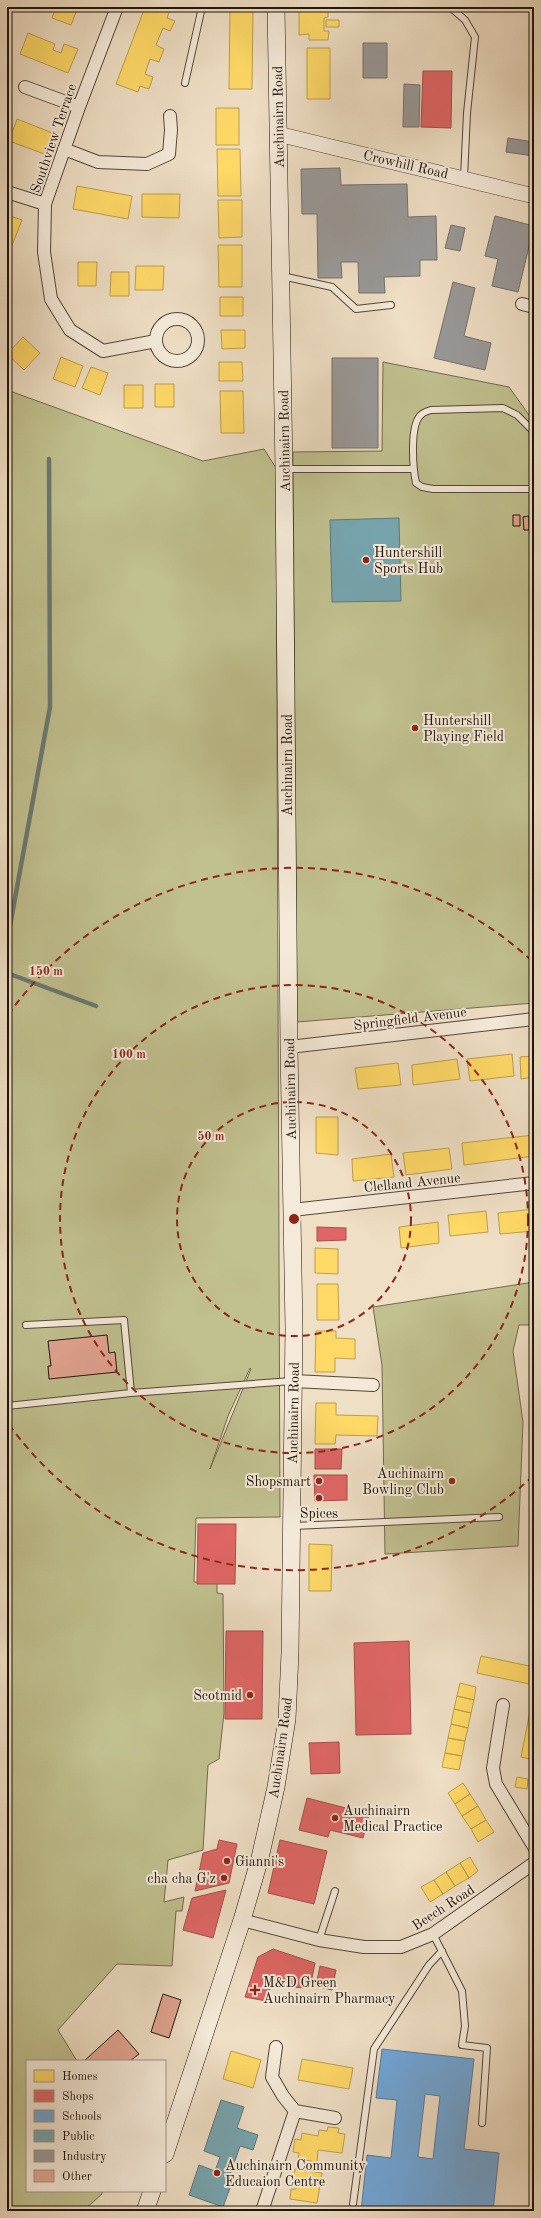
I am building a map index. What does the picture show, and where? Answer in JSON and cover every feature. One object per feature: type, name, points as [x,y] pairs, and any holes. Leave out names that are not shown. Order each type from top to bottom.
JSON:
[{"type":"main road","name":"Auchinairn Road","points":[[166,2151],[242,1920],[260,1858],[276,1787],[287,1719],[294,1381],[289,1047],[282,276],[276,7]]},
{"type":"main road","points":[[145,2211],[152,2192]]},
{"type":"street","name":"Southview Terrace","points":[[117,7],[79,107],[45,204],[44,252],[51,298],[70,330],[103,351],[156,341]]},
{"type":"street","points":[[25,87],[79,107]]},
{"type":"street","points":[[64,150],[98,162],[148,164],[169,154],[171,130],[170,116]]},
{"type":"street","name":"Crowhill Road","points":[[278,134],[534,196]]},
{"type":"street","points":[[7,192],[45,204]]},
{"type":"street","points":[[522,304],[534,307]]},
{"type":"street","name":"Springfield Avenue","points":[[289,1047],[534,1019]]},
{"type":"street","name":"Clelland Avenue","points":[[292,1210],[534,1183]]},
{"type":"street","points":[[294,1381],[373,1385]]},
{"type":"street","points":[[503,1705],[493,1768],[496,1784],[534,1847]]},
{"type":"street","name":"Beech Road","points":[[242,1920],[319,1940],[382,1948],[401,1947],[433,1934],[534,1863]]},
{"type":"street","points":[[276,2047],[272,2077],[283,2096],[296,2110],[334,2118]]},
{"type":"street","points":[[262,2211],[296,2110]]},
{"type":"lane","points":[[185,83],[202,7]]},
{"type":"lane","points":[[450,7],[465,20],[474,37],[467,113],[464,178]]},
{"type":"lane","points":[[282,276],[332,287],[356,309],[391,305]]},
{"type":"lane","points":[[534,432],[517,415],[503,408],[431,410],[421,414],[417,421],[414,438],[413,469],[416,483],[422,487],[433,489],[534,489]]},
{"type":"lane","points":[[284,469],[413,469]]},
{"type":"lane","points":[[26,1325],[124,1320],[131,1393]]},
{"type":"lane","points":[[7,1406],[131,1393],[294,1381]]},
{"type":"lane","points":[[292,1526],[499,1517]]},
{"type":"lane","points":[[319,1940],[335,1891]]},
{"type":"lane","points":[[433,1934],[462,1992],[464,2026],[462,2045],[487,2048],[482,2123]]},
{"type":"lane","points":[[353,2204],[374,2049],[429,1965],[442,1951]]},
{"type":"shaded area","name":"Huntershill Playing Field","points":[[383,362],[509,387],[534,422],[534,1003],[297,1022],[293,452],[382,451]]},
{"type":"shaded area","points":[[7,390],[203,461],[264,449],[276,468],[280,1517],[196,1518],[194,1582],[217,1583],[217,1593],[223,1594],[224,1713],[219,1759],[208,1765],[203,1850],[168,1860],[164,1902],[184,1897],[182,1911],[176,1911],[172,1966],[117,1964],[58,2030],[76,2060],[26,2060],[26,2192],[102,2192],[102,2194],[83,2211],[7,2211]],"holes":[[[250,1368],[251,1369],[210,1469],[228,1416]]]},
{"type":"shaded area","name":"Auchinairn Bowling Club","points":[[534,1282],[534,1325],[519,1325],[513,1351],[523,1422],[518,1546],[385,1554],[382,1365],[373,1307]]},
{"type":"building: Homes","points":[[56,7],[78,7],[71,25],[52,18]]},
{"type":"building: Homes","points":[[145,7],[171,7],[167,18],[175,21],[170,31],[163,28],[156,45],[164,49],[159,62],[150,59],[145,74],[153,77],[149,89],[140,86],[138,92],[116,84]]},
{"type":"building: Homes","points":[[230,7],[253,7],[252,89],[229,89]]},
{"type":"building: Homes","points":[[299,7],[328,7],[328,17],[324,18],[324,31],[329,31],[328,40],[309,40],[309,34],[299,35]]},
{"type":"building: Homes","points":[[326,20],[339,20],[339,27],[326,27]]},
{"type":"building: Homes","points":[[28,33],[55,44],[53,50],[61,53],[64,44],[78,49],[68,73],[20,54]]},
{"type":"building: Homes","points":[[307,48],[330,48],[330,99],[307,99]]},
{"type":"building: Homes","points":[[216,108],[239,108],[239,145],[216,145]]},
{"type":"building: Homes","points":[[17,119],[55,134],[47,155],[9,141]]},
{"type":"building: Homes","points":[[217,149],[240,149],[241,196],[218,196]]},
{"type":"building: Homes","points":[[77,186],[132,196],[128,219],[73,209]]},
{"type":"building: Homes","points":[[142,194],[180,194],[179,218],[142,217]]},
{"type":"building: Homes","points":[[218,200],[242,200],[242,237],[219,238]]},
{"type":"building: Homes","points":[[7,215],[22,220],[7,258]]},
{"type":"building: Homes","points":[[218,245],[242,245],[242,287],[219,287]]},
{"type":"building: Homes","points":[[78,262],[97,262],[96,286],[78,286]]},
{"type":"building: Homes","points":[[136,266],[164,266],[163,290],[135,290]]},
{"type":"building: Homes","points":[[111,272],[129,272],[129,296],[110,296]]},
{"type":"building: Homes","points":[[220,297],[243,297],[243,316],[220,316]]},
{"type":"building: Homes","points":[[221,330],[245,330],[245,348],[222,349]]},
{"type":"building: Homes","points":[[23,337],[40,353],[24,370],[7,354]]},
{"type":"building: Homes","points":[[61,357],[83,366],[75,387],[53,379]]},
{"type":"building: Homes","points":[[219,362],[242,362],[243,381],[219,381]]},
{"type":"building: Homes","points":[[91,367],[108,373],[100,395],[82,388]]},
{"type":"building: Homes","points":[[155,384],[174,384],[174,407],[155,407]]},
{"type":"building: Homes","points":[[124,385],[143,385],[143,408],[124,408]]},
{"type":"building: Homes","points":[[220,391],[243,391],[244,433],[221,433]]},
{"type":"building: Homes","points":[[512,1054],[514,1076],[470,1081],[467,1059]]},
{"type":"building: Homes","points":[[534,1056],[534,1077],[521,1079],[520,1057]]},
{"type":"building: Homes","points":[[457,1059],[460,1079],[413,1085],[412,1065]]},
{"type":"building: Homes","points":[[398,1063],[401,1085],[358,1089],[355,1068]]},
{"type":"building: Homes","points":[[316,1117],[338,1117],[338,1155],[316,1153]]},
{"type":"building: Homes","points":[[534,1135],[534,1156],[464,1165],[462,1143]]},
{"type":"building: Homes","points":[[449,1148],[452,1169],[406,1175],[403,1153]]},
{"type":"building: Homes","points":[[391,1154],[394,1177],[353,1181],[352,1159]]},
{"type":"building: Homes","points":[[534,1209],[534,1231],[500,1234],[498,1213]]},
{"type":"building: Homes","points":[[486,1211],[488,1232],[450,1236],[448,1215]]},
{"type":"building: Homes","points":[[438,1222],[439,1243],[401,1248],[399,1227]]},
{"type":"building: Homes","points":[[315,1248],[338,1249],[338,1274],[315,1273]]},
{"type":"building: Homes","points":[[317,1284],[338,1284],[339,1320],[317,1320]]},
{"type":"building: Homes","points":[[316,1331],[336,1331],[336,1338],[355,1339],[355,1359],[335,1358],[335,1372],[315,1372]]},
{"type":"building: Homes","points":[[316,1403],[336,1403],[336,1415],[378,1416],[377,1436],[336,1435],[335,1444],[315,1444]]},
{"type":"building: Homes","points":[[309,1544],[332,1545],[331,1591],[309,1591]]},
{"type":"building: Homes","points":[[481,1656],[534,1667],[534,1685],[477,1673]]},
{"type":"building: Homes","points":[[460,1683],[476,1687],[474,1700],[457,1696]]},
{"type":"building: Homes","points":[[457,1696],[474,1700],[471,1713],[454,1709]]},
{"type":"building: Homes","points":[[532,1701],[534,1701],[534,1760],[521,1757]]},
{"type":"building: Homes","points":[[454,1709],[471,1713],[468,1728],[451,1724]]},
{"type":"building: Homes","points":[[451,1724],[468,1728],[465,1741],[448,1738]]},
{"type":"building: Homes","points":[[448,1738],[465,1741],[462,1756],[445,1753]]},
{"type":"building: Homes","points":[[445,1753],[462,1756],[459,1770],[442,1767]]},
{"type":"building: Homes","points":[[517,1777],[528,1779],[527,1789],[515,1787]]},
{"type":"building: Homes","points":[[463,1783],[470,1794],[455,1804],[448,1793]]},
{"type":"building: Homes","points":[[470,1794],[478,1806],[462,1816],[455,1804]]},
{"type":"building: Homes","points":[[478,1806],[486,1820],[471,1829],[462,1816]]},
{"type":"building: Homes","points":[[486,1820],[494,1832],[478,1842],[471,1829]]},
{"type":"building: Homes","points":[[470,1857],[478,1871],[469,1878],[460,1863]]},
{"type":"building: Homes","points":[[460,1863],[469,1878],[455,1886],[446,1872]]},
{"type":"building: Homes","points":[[446,1872],[455,1886],[443,1894],[434,1880]]},
{"type":"building: Homes","points":[[434,1880],[443,1894],[430,1902],[421,1887]]},
{"type":"building: Homes","points":[[231,2051],[261,2060],[253,2088],[223,2079]]},
{"type":"building: Homes","points":[[302,2059],[353,2068],[349,2089],[298,2080]]},
{"type":"building: Homes","points":[[328,2127],[339,2128],[338,2133],[345,2134],[342,2153],[318,2150],[317,2162],[298,2159],[299,2153],[293,2152],[295,2139],[301,2140],[302,2133],[318,2136],[319,2130],[327,2131]]},
{"type":"building: Homes","points":[[295,2169],[322,2173],[317,2203],[290,2199],[291,2189],[296,2189],[298,2179],[293,2179]]},
{"type":"building: Homes","points":[[289,2206],[316,2211],[288,2211]]},
{"type":"building: Shops","points":[[423,71],[452,71],[451,128],[421,127]]},
{"type":"building: Shops","points":[[317,1227],[346,1228],[346,1240],[317,1241]]},
{"type":"building: Shops","points":[[315,1449],[342,1449],[341,1469],[315,1469]]},
{"type":"building: Shops","points":[[314,1475],[347,1475],[347,1500],[315,1501]]},
{"type":"building: Shops","points":[[198,1524],[236,1524],[235,1584],[197,1584]]},
{"type":"building: Shops","points":[[226,1631],[263,1631],[262,1719],[225,1719]]},
{"type":"building: Shops","points":[[409,1641],[411,1734],[356,1735],[354,1643]]},
{"type":"building: Shops","points":[[339,1742],[340,1773],[311,1774],[309,1743]]},
{"type":"building: Shops","name":"Auchinairn Medical Practice","points":[[307,1798],[369,1814],[363,1838],[330,1830],[328,1837],[299,1830]]},
{"type":"building: Shops","points":[[219,1840],[237,1844],[229,1883],[195,1891],[203,1853],[217,1849]]},
{"type":"building: Shops","points":[[280,1840],[327,1851],[314,1904],[268,1893]]},
{"type":"building: Shops","points":[[226,1890],[213,1938],[183,1930],[192,1898]]},
{"type":"building: Shops","points":[[273,1949],[315,1963],[310,1988],[271,1986],[266,2001],[245,1997],[258,1957]]},
{"type":"building: Shops","points":[[320,1966],[336,1970],[332,1990],[316,1986]]},
{"type":"building: Schools","points":[[382,2049],[474,2059],[464,2149],[499,2153],[493,2211],[361,2211],[367,2155],[391,2158],[397,2100],[376,2098]],"holes":[[[425,2094],[440,2096],[433,2159],[418,2157]]]},
{"type":"building: Public","name":"Huntershill Sports Hub","points":[[399,518],[401,601],[332,602],[330,520]]},
{"type":"building: Public","points":[[221,2100],[244,2107],[237,2128],[258,2135],[253,2150],[240,2146],[230,2175],[234,2177],[223,2207],[189,2195],[199,2165],[215,2171],[220,2157],[204,2151]]},
{"type":"building: Industry","points":[[363,43],[387,43],[387,78],[363,78]]},
{"type":"building: Industry","points":[[404,84],[420,85],[419,127],[403,127]]},
{"type":"building: Industry","points":[[508,138],[534,142],[534,156],[506,152]]},
{"type":"building: Industry","points":[[340,168],[341,185],[407,184],[408,217],[436,216],[437,260],[420,260],[420,276],[384,277],[385,293],[359,293],[358,262],[341,262],[342,278],[318,278],[317,214],[302,214],[301,169]]},
{"type":"building: Industry","points":[[495,216],[534,226],[518,292],[492,286],[498,259],[485,256]]},
{"type":"building: Industry","points":[[451,225],[465,228],[460,251],[445,248]]},
{"type":"building: Industry","points":[[453,282],[475,288],[464,336],[491,343],[485,370],[434,358]]},
{"type":"building: Industry","points":[[332,358],[378,358],[378,448],[332,448]]},
{"type":"building: Other","points":[[513,515],[520,515],[520,526],[513,526]]},
{"type":"building: Other","points":[[529,516],[529,530],[524,530],[523,517]]},
{"type":"building: Other","points":[[529,516],[534,516],[534,537],[530,537]]},
{"type":"building: Other","points":[[107,1335],[109,1353],[115,1352],[117,1372],[49,1379],[48,1366],[51,1366],[48,1341]]},
{"type":"building: Other","points":[[163,1994],[181,2000],[169,2038],[151,2032]]},
{"type":"building: Other","points":[[118,2030],[139,2054],[131,2060],[85,2060]]},
{"type":"waterway","points":[[7,942],[50,707],[49,459]]},
{"type":"waterway","points":[[7,973],[96,1006]]},
{"type":"place","name":"Huntershill Sports Hub","points":[[366,560]]},
{"type":"place","name":"Huntershill Playing Field","points":[[415,728]]},
{"type":"place","name":"Shopsmart","points":[[319,1481]]},
{"type":"place","name":"Auchinairn Bowling Club","points":[[452,1481]]},
{"type":"place","name":"Spices","points":[[319,1498]]},
{"type":"place","name":"Scotmid","points":[[250,1695]]},
{"type":"place","name":"Auchinairn Medical Practice","points":[[335,1818]]},
{"type":"place","name":"Gianni's","points":[[227,1861]]},
{"type":"place","name":"cha cha G'z","points":[[224,1878]]},
{"type":"place","name":"M&D Green Auchinairn Pharmacy","points":[[255,1990]]},
{"type":"place","name":"Auchinairn Community Educaion Centre","points":[[217,2173]]}]
